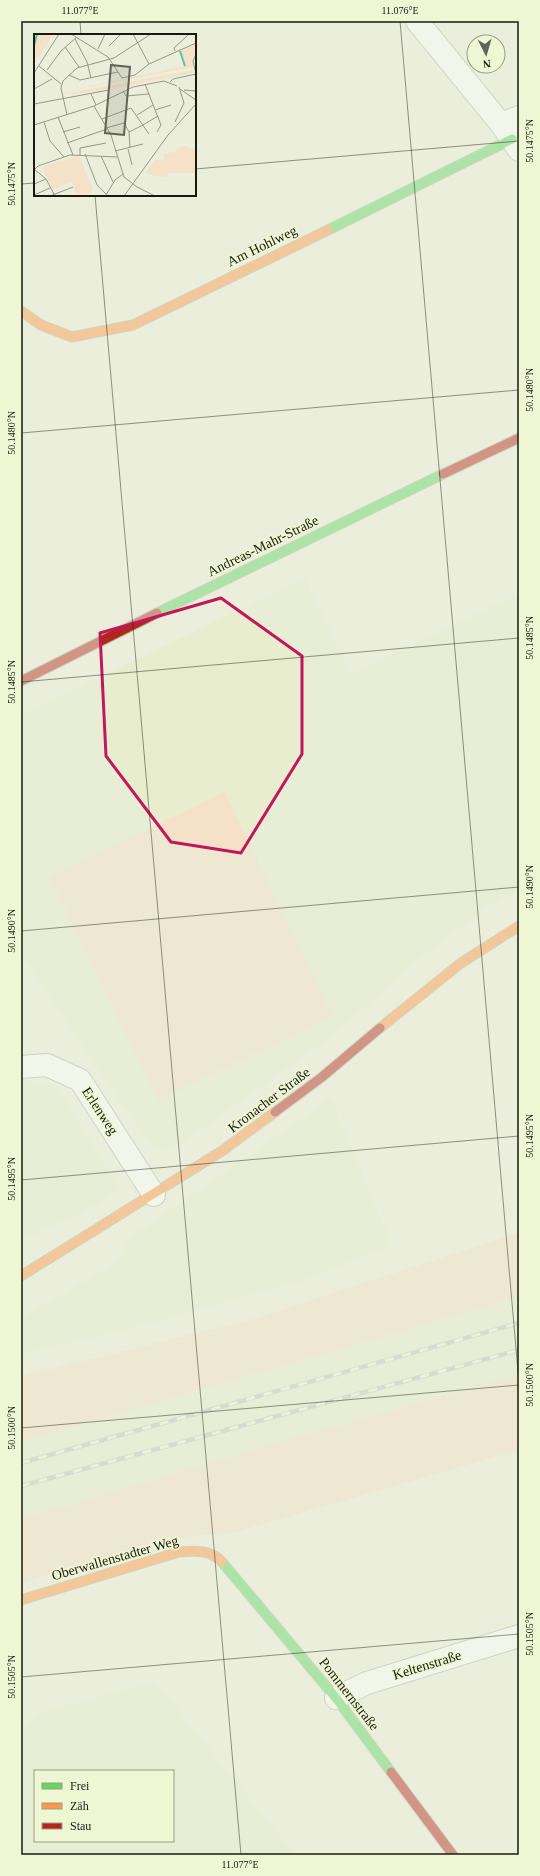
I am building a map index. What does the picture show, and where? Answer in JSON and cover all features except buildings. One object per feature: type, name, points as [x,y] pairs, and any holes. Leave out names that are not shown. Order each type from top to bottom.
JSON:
[{"type":"street","points":[[417,21],[513,133]]},
{"type":"street","name":"Am Hohlweg","points":[[21,311],[41,325],[72,337],[133,325],[513,133]]},
{"type":"street","name":"Andreas-Mahr-Straße","points":[[21,681],[268,558],[519,438]]},
{"type":"street","name":"Kronacher Straße","points":[[21,1276],[154,1195],[222,1151],[280,1110],[322,1077],[427,989],[461,963],[519,926]]},
{"type":"street","name":"Erlenweg","points":[[21,1067],[47,1065],[80,1080],[154,1195]]},
{"type":"street","name":"Oberwallenstadter Weg","points":[[21,1600],[178,1552],[203,1551],[217,1557]]},
{"type":"street","name":"Pommernstraße","points":[[217,1557],[336,1698],[453,1855]]},
{"type":"street","name":"Keltenstraße","points":[[336,1698],[368,1683],[519,1636]]},
{"type":"highlighted area","points":[[221,598],[302,656],[302,754],[241,853],[171,842],[106,756],[100,633]]},
{"type":"shaded area","points":[[305,578],[351,674],[519,594],[519,888],[481,911],[406,970],[334,1035],[178,1146],[163,1151],[151,1147],[21,954],[21,715]]},
{"type":"shaded area","points":[[225,792],[333,1016],[158,1100],[49,876]]},
{"type":"shaded area","points":[[27,1080],[58,1088],[120,1190],[81,1213],[21,1240],[21,1081]]},
{"type":"shaded area","points":[[331,1098],[392,1245],[298,1282],[128,1329],[21,1354],[21,1318],[117,1262],[131,1237]]},
{"type":"shaded area","points":[[519,1232],[519,1297],[21,1442],[21,1376],[254,1319]]},
{"type":"shaded area","points":[[519,1297],[519,1375],[279,1442],[21,1519],[21,1442]]},
{"type":"shaded area","points":[[519,1375],[519,1450],[236,1532],[174,1538],[21,1583],[21,1519],[279,1442]]},
{"type":"shaded area","points":[[155,1681],[295,1855],[21,1855],[21,1728],[47,1711]]},
{"type":"railway","points":[[21,1463],[519,1323]]},
{"type":"railway","points":[[21,1486],[519,1350]]},
{"type":"traffic: fast","points":[[328,230],[512,139]]},
{"type":"traffic: fast","points":[[157,613],[443,474]]},
{"type":"traffic: fast","points":[[222,1562],[336,1698],[391,1772]]},
{"type":"traffic: slow","points":[[21,311],[41,325],[72,337],[133,325],[328,230]]},
{"type":"traffic: slow","points":[[380,1028],[461,963],[519,926]]},
{"type":"traffic: slow","points":[[21,1276],[222,1151],[275,1112]]},
{"type":"traffic: slow","points":[[21,1600],[179,1552],[196,1551],[207,1553],[222,1562]]},
{"type":"traffic: jam","points":[[443,474],[519,438]]},
{"type":"traffic: jam","points":[[21,681],[157,613]]},
{"type":"traffic: jam","points":[[275,1112],[322,1077],[380,1028]]},
{"type":"traffic: jam","points":[[391,1772],[453,1855]]}]
